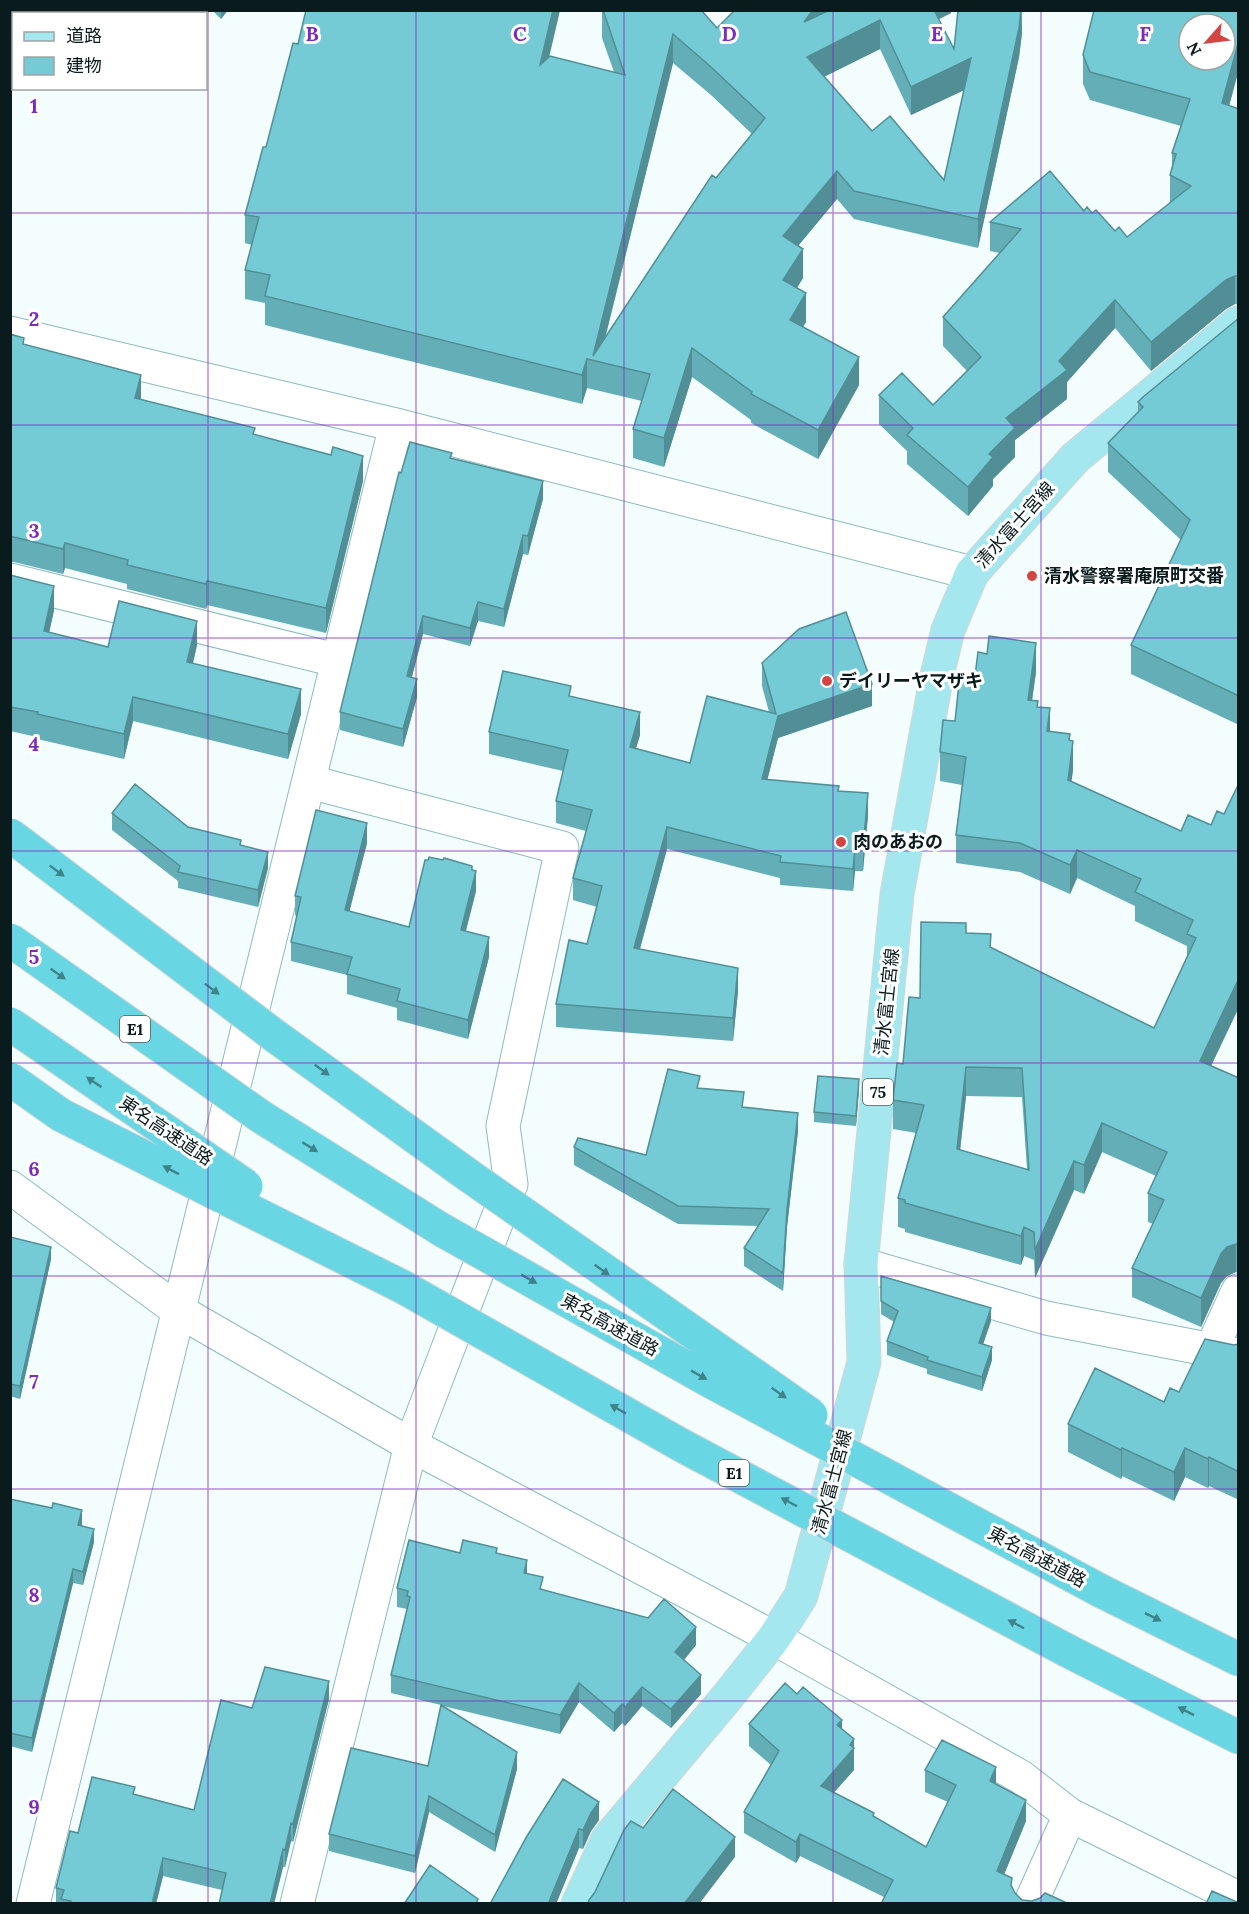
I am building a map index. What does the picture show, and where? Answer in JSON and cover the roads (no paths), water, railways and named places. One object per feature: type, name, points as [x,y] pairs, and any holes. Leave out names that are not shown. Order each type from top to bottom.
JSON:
[{"type":"highway","points":[[10,835],[275,1036],[468,1175],[943,1507]]},
{"type":"highway","name":"東名高速道路","points":[[10,940],[260,1116],[442,1230],[699,1376],[1101,1591],[1239,1659]]},
{"type":"highway","name":"東名高速道路","points":[[10,1024],[235,1191],[681,1445],[1068,1651],[1239,1737]]},
{"type":"highway","points":[[10,1079],[61,1115],[235,1191]]},
{"type":"main road","name":"清水富士宮線","points":[[578,1904],[608,1839],[728,1696],[774,1638],[801,1596],[864,1362],[861,1264],[897,894],[936,680],[948,630],[972,573],[1075,458],[1239,323]]},
{"type":"street","points":[[10,333],[396,425],[972,573]]},
{"type":"street","points":[[33,1904],[340,661],[396,425]]},
{"type":"street","points":[[10,580],[340,661]]},
{"type":"street","points":[[297,1904],[411,1445],[511,1184],[503,1126],[562,848],[310,782]]},
{"type":"street","points":[[10,1187],[179,1311],[411,1445],[774,1638],[1021,1777],[1070,1815],[1239,1898]]},
{"type":"street","points":[[861,1264],[1046,1318],[1225,1352],[1239,1291]]},
{"type":"street","points":[[1030,1904],[1070,1815]]},
{"type":"place","name":"清水警察署庵原町交番","points":[[1032,576]]},
{"type":"place","name":"デイリーヤマザキ","points":[[827,681]]},
{"type":"place","name":"肉のあおの","points":[[841,842]]}]
